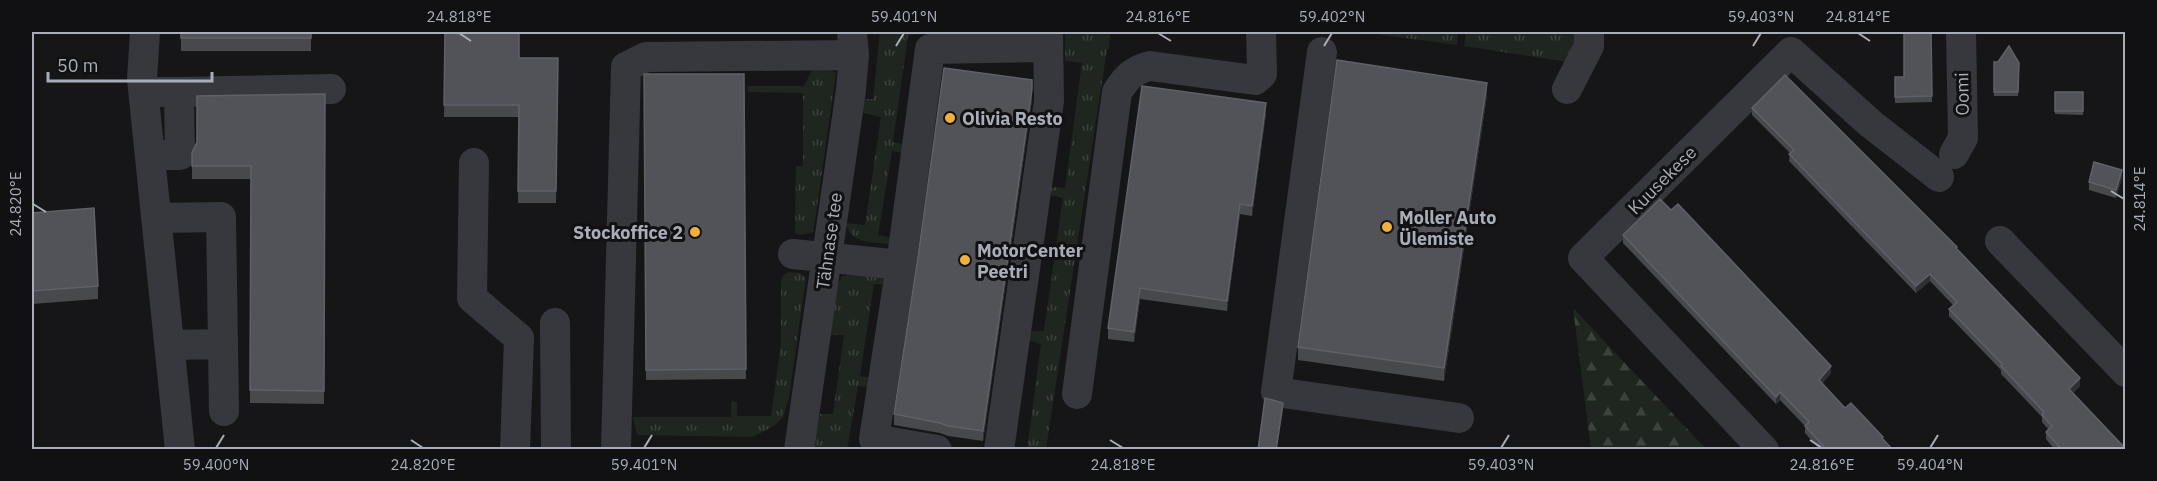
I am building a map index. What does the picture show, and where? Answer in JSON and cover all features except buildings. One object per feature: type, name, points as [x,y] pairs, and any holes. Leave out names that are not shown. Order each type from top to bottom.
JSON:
[{"type":"street","points":[[145,32],[142,79],[180,450]]},
{"type":"street","points":[[1077,394],[1117,92],[1126,78],[1136,69],[1150,66],[1255,80],[1262,74],[1261,32]]},
{"type":"street","points":[[1567,89],[1589,46],[1589,32]]},
{"type":"street","name":"Oomi","points":[[1952,157],[1961,32]]},
{"type":"street","points":[[937,450],[874,439],[901,265],[930,49],[1048,39],[1049,101],[999,450]]},
{"type":"street","points":[[616,450],[626,67],[643,44],[853,43]]},
{"type":"street","name":"Tähnase tee","points":[[799,450],[851,90],[853,43]]},
{"type":"street","points":[[1322,52],[1276,392],[1459,418]]},
{"type":"street","name":"Kuusekese","points":[[1764,450],[1582,258],[1791,52],[1870,124],[1952,157]]},
{"type":"street","points":[[144,92],[331,89]]},
{"type":"street","points":[[150,155],[180,155],[179,92]]},
{"type":"street","points":[[474,163],[472,298],[519,338],[515,450]]},
{"type":"street","points":[[156,218],[221,217],[224,411]]},
{"type":"street","points":[[2000,241],[2126,372]]},
{"type":"street","points":[[793,254],[901,265]]},
{"type":"street","points":[[555,324],[556,450]]},
{"type":"street","points":[[170,345],[223,344]]},
{"type":"green space","points":[[880,32],[988,32],[908,35],[893,142],[907,145],[904,153],[892,151],[878,235],[893,238],[889,244],[857,239],[845,223],[865,225],[881,117],[863,113],[864,99],[873,99]]},
{"type":"green space","points":[[1065,32],[1233,32],[1233,34],[1110,33],[1046,449],[1027,450],[1041,344],[1028,340],[1030,331],[1044,331],[1063,198],[1049,195],[1050,187],[1065,188],[1082,63],[1065,61]]},
{"type":"green space","points":[[1361,32],[1458,32],[1457,45]]},
{"type":"green space","points":[[1466,32],[1577,32],[1569,62],[1464,46]]},
{"type":"green space","points":[[814,66],[836,73],[813,232],[801,235],[795,233],[796,166],[803,166],[803,93],[748,92],[747,86],[804,86]]},
{"type":"green space","points":[[788,272],[800,273],[806,278],[789,398],[783,417],[774,426],[753,437],[637,435],[633,417],[731,417],[731,401],[737,402],[737,416],[771,416],[781,343],[781,283],[782,277]]},
{"type":"green space","points":[[850,274],[885,279],[888,285],[874,284],[860,376],[870,378],[871,387],[858,386],[847,449],[813,450],[817,414],[833,414],[844,335],[828,335],[834,290],[842,277]]},
{"type":"green space","points":[[1573,308],[1706,449],[1591,449]]},
{"type":"place","name":"Olivia Resto","points":[[950,118]]},
{"type":"place","name":"Moller Auto Ülemiste","points":[[1387,227]]},
{"type":"place","name":"Stockoffice 2","points":[[695,232]]},
{"type":"place","name":"MotorCenter Peetri","points":[[965,260]]}]
